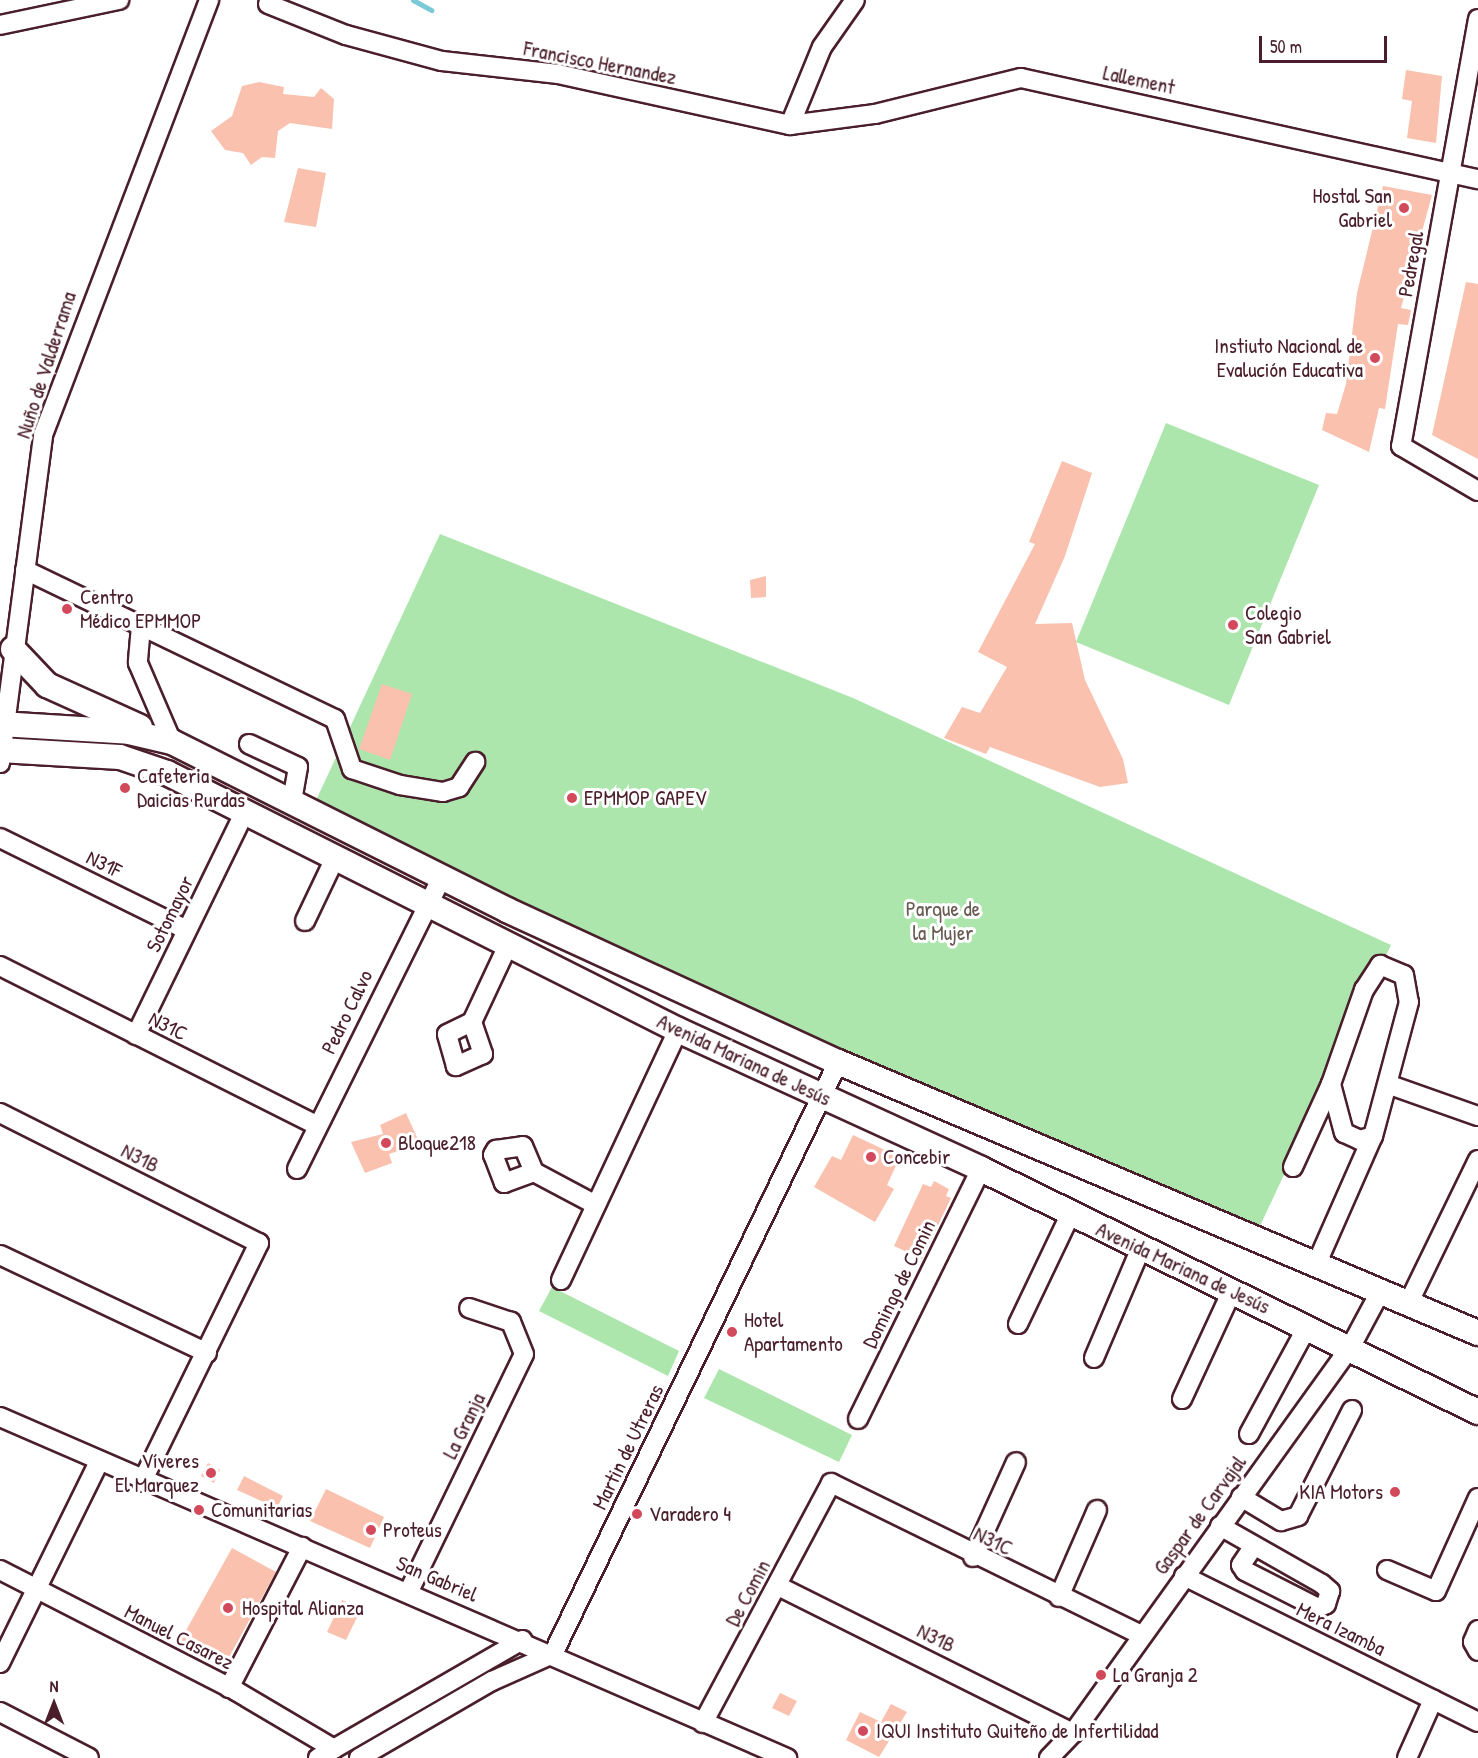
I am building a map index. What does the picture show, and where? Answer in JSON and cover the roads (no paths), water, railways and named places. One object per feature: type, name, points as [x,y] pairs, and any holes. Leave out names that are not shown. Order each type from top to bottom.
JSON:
[{"type":"main road","points":[[13,649],[47,685],[172,742]]},
{"type":"main road","name":"Avenida Mariana de Jesús","points":[[2,723],[129,732],[172,742],[507,910],[838,1062],[1478,1333]]},
{"type":"main road","name":"Avenida Mariana de Jesús","points":[[1,755],[137,761],[245,812],[678,1030],[981,1169],[1070,1215],[1307,1327],[1478,1412]]},
{"type":"main road","points":[[501,942],[507,910]]},
{"type":"street","points":[[0,25],[119,0]]},
{"type":"street","points":[[790,125],[822,47],[855,0]]},
{"type":"street","name":"Nuño de Valderrama","points":[[1,755],[2,723],[46,423],[210,2]]},
{"type":"street","name":"Francisco Hernandez","points":[[268,4],[346,35],[442,61],[558,74],[790,125]]},
{"type":"street","name":"Pedregal","points":[[1478,19],[1401,446],[1478,491]]},
{"type":"street","name":"Lallement","points":[[790,125],[875,114],[1021,78],[1450,174],[1478,178]]},
{"type":"street","points":[[25,570],[335,720],[352,769],[399,785],[443,792],[459,787],[475,762]]},
{"type":"street","points":[[141,626],[138,663],[172,742]]},
{"type":"street","points":[[249,744],[298,767],[292,801]]},
{"type":"street","name":"Sotomayor","points":[[136,1035],[245,812]]},
{"type":"street","name":"N31F","points":[[0,838],[188,930]]},
{"type":"street","points":[[305,921],[335,858]]},
{"type":"street","name":"Pedro Calvo","points":[[297,1169],[316,1125],[426,904],[442,877]]},
{"type":"street","points":[[472,1022],[501,942]]},
{"type":"street","points":[[1293,1167],[1331,1084],[1364,990],[1375,969],[1385,965],[1404,975],[1411,988],[1390,1085],[1373,1136],[1316,1265]]},
{"type":"street","name":"N31C","points":[[0,966],[316,1125]]},
{"type":"street","points":[[561,1280],[678,1030]]},
{"type":"street","name":"Martin de Utreras","points":[[553,1654],[838,1062]]},
{"type":"street","points":[[1331,1084],[1344,1132],[1360,1140],[1373,1136]]},
{"type":"street","points":[[1390,1085],[1478,1116]]},
{"type":"street","name":"N31B","points":[[0,1113],[260,1243],[207,1353]]},
{"type":"street","points":[[1408,1304],[1478,1160]]},
{"type":"street","name":"Domingo de Comin","points":[[858,1419],[981,1169]]},
{"type":"street","points":[[534,1172],[596,1205]]},
{"type":"street","points":[[1018,1324],[1070,1215]]},
{"type":"street","points":[[1094,1358],[1141,1248]]},
{"type":"street","points":[[0,1255],[207,1353],[142,1482]]},
{"type":"street","points":[[1182,1399],[1232,1291]]},
{"type":"street","name":"Gaspar de Carvajal","points":[[1049,1758],[1073,1733],[1139,1634],[1350,1348],[1380,1292]]},
{"type":"street","name":"La Granja","points":[[409,1591],[524,1354],[510,1322],[469,1308]]},
{"type":"street","points":[[1250,1434],[1307,1327]]},
{"type":"street","points":[[1241,1497],[1281,1521],[1298,1516],[1352,1410]]},
{"type":"street","name":"San Gabriel","points":[[0,1417],[98,1464],[409,1591],[703,1723],[787,1758]]},
{"type":"street","points":[[973,1557],[1016,1462]]},
{"type":"street","points":[[0,1663],[98,1464]]},
{"type":"street","name":"N31C","points":[[831,1483],[973,1557],[1139,1634]]},
{"type":"street","name":"De Comin","points":[[703,1723],[831,1483]]},
{"type":"street","points":[[1388,1570],[1436,1592],[1478,1498]]},
{"type":"street","points":[[1059,1597],[1097,1510]]},
{"type":"street","points":[[1220,1526],[1253,1547]]},
{"type":"street","points":[[229,1688],[302,1547]]},
{"type":"street","name":"Manuel Casarez","points":[[0,1570],[229,1688],[334,1749]]},
{"type":"street","name":"Mera Izamba","points":[[1184,1576],[1478,1722]]},
{"type":"street","name":"N31B","points":[[777,1586],[1073,1733]]},
{"type":"street","points":[[1478,1630],[1473,1642],[1478,1651]]},
{"type":"street","points":[[318,1758],[522,1640]]},
{"type":"street","points":[[359,1758],[391,1750],[492,1681],[553,1654]]},
{"type":"street","points":[[1407,1758],[1433,1700]]},
{"type":"street","points":[[0,1712],[89,1758]]},
{"type":"waterway","points":[[413,0],[431,10]]},
{"type":"place","name":"Hostal San Gabriel","points":[[1404,208]]},
{"type":"place","name":"Instiuto Nacional de Evalución Educativa","points":[[1375,358]]},
{"type":"place","name":"Centro Médico EPMMOP","points":[[67,609]]},
{"type":"place","name":"Colegio San Gabriel","points":[[1233,625]]},
{"type":"place","name":"Cafeteria Daicias Purdas","points":[[125,788]]},
{"type":"place","name":"EPMMOP GAPEV","points":[[572,798]]},
{"type":"place","name":"Bloque218","points":[[386,1143]]},
{"type":"place","name":"Concebir","points":[[871,1157]]},
{"type":"place","name":"Hotel Apartamento","points":[[732,1332]]},
{"type":"place","name":"Víveres El Marquez","points":[[211,1473]]},
{"type":"place","name":"KIA Motors","points":[[1395,1492]]},
{"type":"place","name":"Comunitarias","points":[[199,1510]]},
{"type":"place","name":"Varadero 4","points":[[637,1514]]},
{"type":"place","name":"Proteus","points":[[371,1530]]},
{"type":"place","name":"Hospital Alianza","points":[[228,1608]]},
{"type":"place","name":"La Granja 2","points":[[1101,1675]]},
{"type":"place","name":"IQUI Instituto Quiteño de Infertilidad","points":[[863,1731]]},
{"type":"park label","name":"Parque de la Mujer","points":[[943,921]]}]
